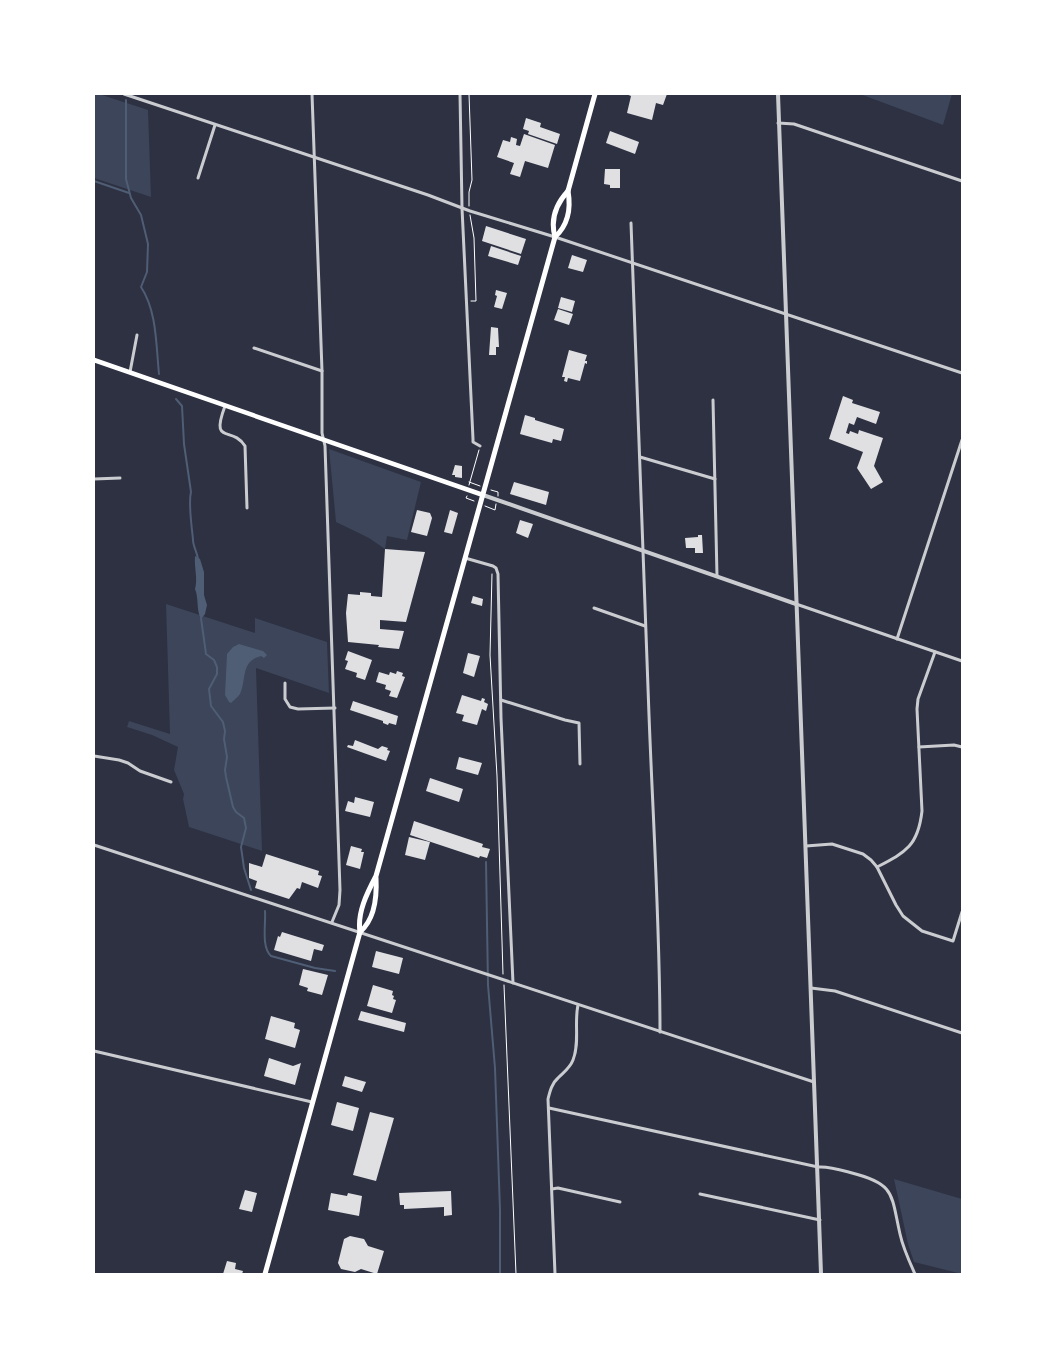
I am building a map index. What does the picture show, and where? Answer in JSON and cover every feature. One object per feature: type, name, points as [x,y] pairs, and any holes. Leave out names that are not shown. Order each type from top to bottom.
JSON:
[{"type":"main road","points":[[555,236],[563,229],[570,204],[568,191],[595,94]]},
{"type":"main road","points":[[265,1274],[360,932],[358,921],[367,892],[376,876],[555,236],[552,226],[554,218],[559,201],[568,191]]},
{"type":"main road","points":[[94,360],[483,496]]},
{"type":"main road","points":[[360,932],[369,925],[377,895],[376,876]]},
{"type":"street","points":[[124,94],[962,373]]},
{"type":"street","points":[[312,94],[322,371],[322,433],[324,440],[335,708],[340,899],[332,922]]},
{"type":"street","points":[[460,94],[462,208],[473,442],[480,446]]},
{"type":"street","points":[[778,94],[821,1274]]},
{"type":"street","points":[[778,123],[794,124],[962,180]]},
{"type":"street","points":[[198,178],[215,125]]},
{"type":"street","points":[[631,223],[642,550],[659,933],[660,1032]]},
{"type":"street","points":[[130,373],[137,335]]},
{"type":"street","points":[[254,348],[322,371]]},
{"type":"street","points":[[713,400],[717,576]]},
{"type":"street","points":[[225,406],[219,420],[219,427],[224,433],[241,441],[245,446],[247,508]]},
{"type":"street","points":[[896,639],[962,440]]},
{"type":"street","points":[[640,457],[715,479]]},
{"type":"street","points":[[94,479],[120,478]]},
{"type":"street","points":[[483,496],[962,661]]},
{"type":"street","points":[[465,558],[493,566],[497,571],[513,983]]},
{"type":"street","points":[[594,608],[645,626]]},
{"type":"street","points":[[877,867],[903,853],[916,838],[920,826],[922,811],[918,699],[936,652]]},
{"type":"street","points":[[285,683],[285,699],[290,707],[298,709],[335,708]]},
{"type":"street","points":[[501,700],[579,723],[580,764]]},
{"type":"street","points":[[919,747],[954,745],[962,747]]},
{"type":"street","points":[[94,756],[128,763],[140,771],[171,782]]},
{"type":"street","points":[[806,846],[832,844],[854,850],[872,860],[903,916],[922,931],[953,941],[962,912]]},
{"type":"street","points":[[94,845],[814,1082]]},
{"type":"street","points":[[811,988],[835,991],[962,1033]]},
{"type":"street","points":[[555,1274],[548,1099],[550,1088],[556,1079],[569,1068],[574,1057],[575,1015],[578,1005]]},
{"type":"street","points":[[94,1051],[313,1102]]},
{"type":"street","points":[[549,1108],[818,1167],[826,1166],[870,1178],[886,1188],[892,1198],[902,1242],[915,1274]]},
{"type":"street","points":[[552,1188],[620,1202]]},
{"type":"street","points":[[700,1194],[820,1220]]},
{"type":"path","points":[[469,94],[472,180],[469,204]]},
{"type":"path","points":[[466,302],[476,301],[474,238],[470,219]]},
{"type":"path","points":[[469,482],[480,446]]},
{"type":"path","points":[[490,570],[492,576],[490,655],[497,776],[503,975]]},
{"type":"path","points":[[504,987],[516,1274]]},
{"type":"shaded area","points":[[94,94],[148,110],[151,197],[94,178]]},
{"type":"shaded area","points":[[860,94],[952,94],[943,125]]},
{"type":"shaded area","points":[[329,449],[421,482],[407,540],[387,536],[385,549],[369,538],[336,522]]},
{"type":"shaded area","points":[[195,556],[200,559],[204,572],[204,595],[207,605],[205,614],[201,619],[195,589]]},
{"type":"shaded area","points":[[166,604],[255,633],[255,618],[327,642],[329,693],[256,668],[262,851],[189,827],[183,799],[184,794],[174,770],[178,747],[152,735],[127,727],[129,721],[170,734]]},
{"type":"shaded area","points":[[239,644],[263,651],[267,655],[264,658],[261,656],[250,662],[245,672],[240,694],[231,703],[225,695],[227,654],[233,647]]},
{"type":"shaded area","points":[[894,1179],[962,1199],[962,1274],[914,1262],[908,1244]]},
{"type":"building","points":[[626,94],[667,94],[663,105],[656,103],[652,120],[627,113],[631,96]]},
{"type":"building","points":[[526,118],[541,123],[540,127],[560,134],[557,144],[528,134],[529,131],[523,129]]},
{"type":"building","points":[[610,131],[639,142],[635,154],[606,143]]},
{"type":"building","points":[[524,134],[555,145],[548,168],[525,161],[520,177],[510,174],[514,163],[497,157],[503,140],[510,142],[511,137],[517,139],[516,145],[520,146]]},
{"type":"building","points":[[605,169],[620,169],[620,188],[610,188],[610,185],[604,184]]},
{"type":"building","points":[[486,226],[526,239],[521,254],[482,241]]},
{"type":"building","points":[[491,246],[521,256],[518,265],[488,256]]},
{"type":"building","points":[[572,255],[587,260],[583,272],[568,268]]},
{"type":"building","points":[[496,290],[507,293],[502,309],[494,307],[497,296],[495,295]]},
{"type":"building","points":[[561,297],[575,301],[572,312],[558,308]]},
{"type":"building","points":[[558,309],[573,314],[569,325],[554,320]]},
{"type":"building","points":[[491,327],[498,328],[499,347],[496,347],[496,355],[489,355]]},
{"type":"building","points":[[569,350],[587,355],[585,361],[587,361],[587,364],[585,363],[580,381],[568,378],[567,382],[564,381],[565,377],[562,377]]},
{"type":"building","points":[[843,396],[853,400],[852,403],[880,412],[876,424],[857,417],[854,425],[849,423],[846,433],[849,434],[850,431],[858,434],[859,430],[883,438],[874,466],[883,482],[871,489],[857,468],[863,452],[829,439]]},
{"type":"building","points":[[525,415],[564,429],[561,441],[553,439],[552,443],[520,434]]},
{"type":"building","points":[[455,465],[462,466],[462,478],[452,475]]},
{"type":"building","points":[[514,482],[549,492],[546,505],[510,494]]},
{"type":"building","points":[[417,510],[430,513],[432,518],[427,536],[411,532]]},
{"type":"building","points":[[450,510],[458,513],[452,534],[444,532]]},
{"type":"building","points":[[520,520],[533,524],[528,538],[516,533]]},
{"type":"building","points":[[698,535],[702,535],[703,553],[695,553],[695,548],[686,548],[685,538],[698,537]]},
{"type":"building","points":[[385,549],[425,552],[406,622],[380,620],[380,629],[404,631],[399,649],[348,642],[346,613],[348,594],[360,595],[360,592],[382,597]]},
{"type":"building","points":[[473,596],[483,599],[482,606],[471,603]]},
{"type":"building","points":[[348,651],[372,660],[365,680],[356,677],[357,673],[345,669],[348,661],[345,660]]},
{"type":"building","points":[[468,653],[480,656],[474,677],[463,673]]},
{"type":"building","points":[[397,671],[403,673],[402,676],[405,677],[397,698],[389,696],[391,691],[385,689],[386,685],[376,682],[379,672],[389,675],[390,672],[396,674]]},
{"type":"building","points":[[462,695],[481,701],[482,698],[485,699],[484,702],[488,704],[486,711],[482,709],[477,725],[462,721],[464,715],[456,713]]},
{"type":"building","points":[[353,701],[398,716],[396,725],[389,723],[388,725],[383,723],[383,721],[350,710]]},
{"type":"building","points":[[355,740],[378,749],[382,746],[388,748],[387,750],[390,751],[386,761],[347,747],[348,745],[353,746]]},
{"type":"building","points":[[459,757],[482,763],[478,775],[456,769]]},
{"type":"building","points":[[430,778],[463,789],[459,802],[426,791]]},
{"type":"building","points":[[355,797],[374,802],[370,817],[345,811],[348,801],[354,803]]},
{"type":"building","points":[[414,821],[483,844],[482,847],[490,849],[487,858],[480,856],[479,858],[410,835]]},
{"type":"building","points":[[409,837],[430,842],[425,860],[405,855]]},
{"type":"building","points":[[351,846],[362,849],[361,852],[364,852],[360,869],[346,865]]},
{"type":"building","points":[[266,854],[319,871],[318,875],[322,876],[318,888],[302,882],[300,889],[297,888],[289,899],[255,888],[257,881],[249,878],[249,863],[262,867]]},
{"type":"building","points":[[282,932],[324,945],[322,951],[314,949],[311,961],[274,950],[278,936],[280,937]]},
{"type":"building","points":[[376,951],[403,958],[399,974],[372,967]]},
{"type":"building","points":[[303,969],[328,975],[322,995],[307,991],[308,988],[299,985]]},
{"type":"building","points":[[373,985],[393,991],[393,999],[396,1000],[392,1013],[367,1006]]},
{"type":"building","points":[[361,1011],[406,1023],[404,1032],[358,1020]]},
{"type":"building","points":[[271,1016],[295,1023],[294,1028],[300,1030],[295,1048],[265,1039]]},
{"type":"building","points":[[269,1058],[293,1066],[301,1063],[295,1085],[264,1076]]},
{"type":"building","points":[[345,1076],[366,1082],[362,1092],[342,1086]]},
{"type":"building","points":[[337,1102],[359,1108],[353,1131],[331,1125]]},
{"type":"building","points":[[370,1112],[394,1118],[376,1181],[353,1175]]},
{"type":"building","points":[[245,1190],[257,1193],[252,1212],[239,1209]]},
{"type":"building","points":[[451,1191],[452,1215],[444,1216],[444,1207],[404,1209],[404,1205],[400,1205],[399,1193]]},
{"type":"building","points":[[331,1193],[347,1196],[348,1193],[362,1196],[359,1216],[328,1210]]},
{"type":"building","points":[[350,1236],[364,1239],[368,1246],[384,1251],[377,1274],[361,1269],[355,1272],[341,1269],[338,1263],[344,1239]]},
{"type":"building","points":[[227,1261],[236,1263],[235,1269],[243,1271],[242,1274],[223,1274]]},
{"type":"waterway","points":[[126,100],[126,179],[131,198],[141,215],[148,244],[147,272],[141,287],[153,317],[159,374]]},
{"type":"waterway","points":[[94,181],[129,193]]},
{"type":"waterway","points":[[176,399],[182,406],[184,444],[191,492],[190,509],[193,542],[198,559]]},
{"type":"waterway","points":[[201,618],[206,654],[214,660],[217,667],[217,674],[209,689],[211,706],[223,722],[225,731],[224,739],[227,757],[225,770],[233,807],[244,818],[246,828],[241,847],[244,868],[251,890]]},
{"type":"waterway","points":[[486,862],[488,985],[495,1068],[500,1210],[500,1274]]},
{"type":"waterway","points":[[265,911],[265,941],[271,956],[315,968],[335,971]]}]
